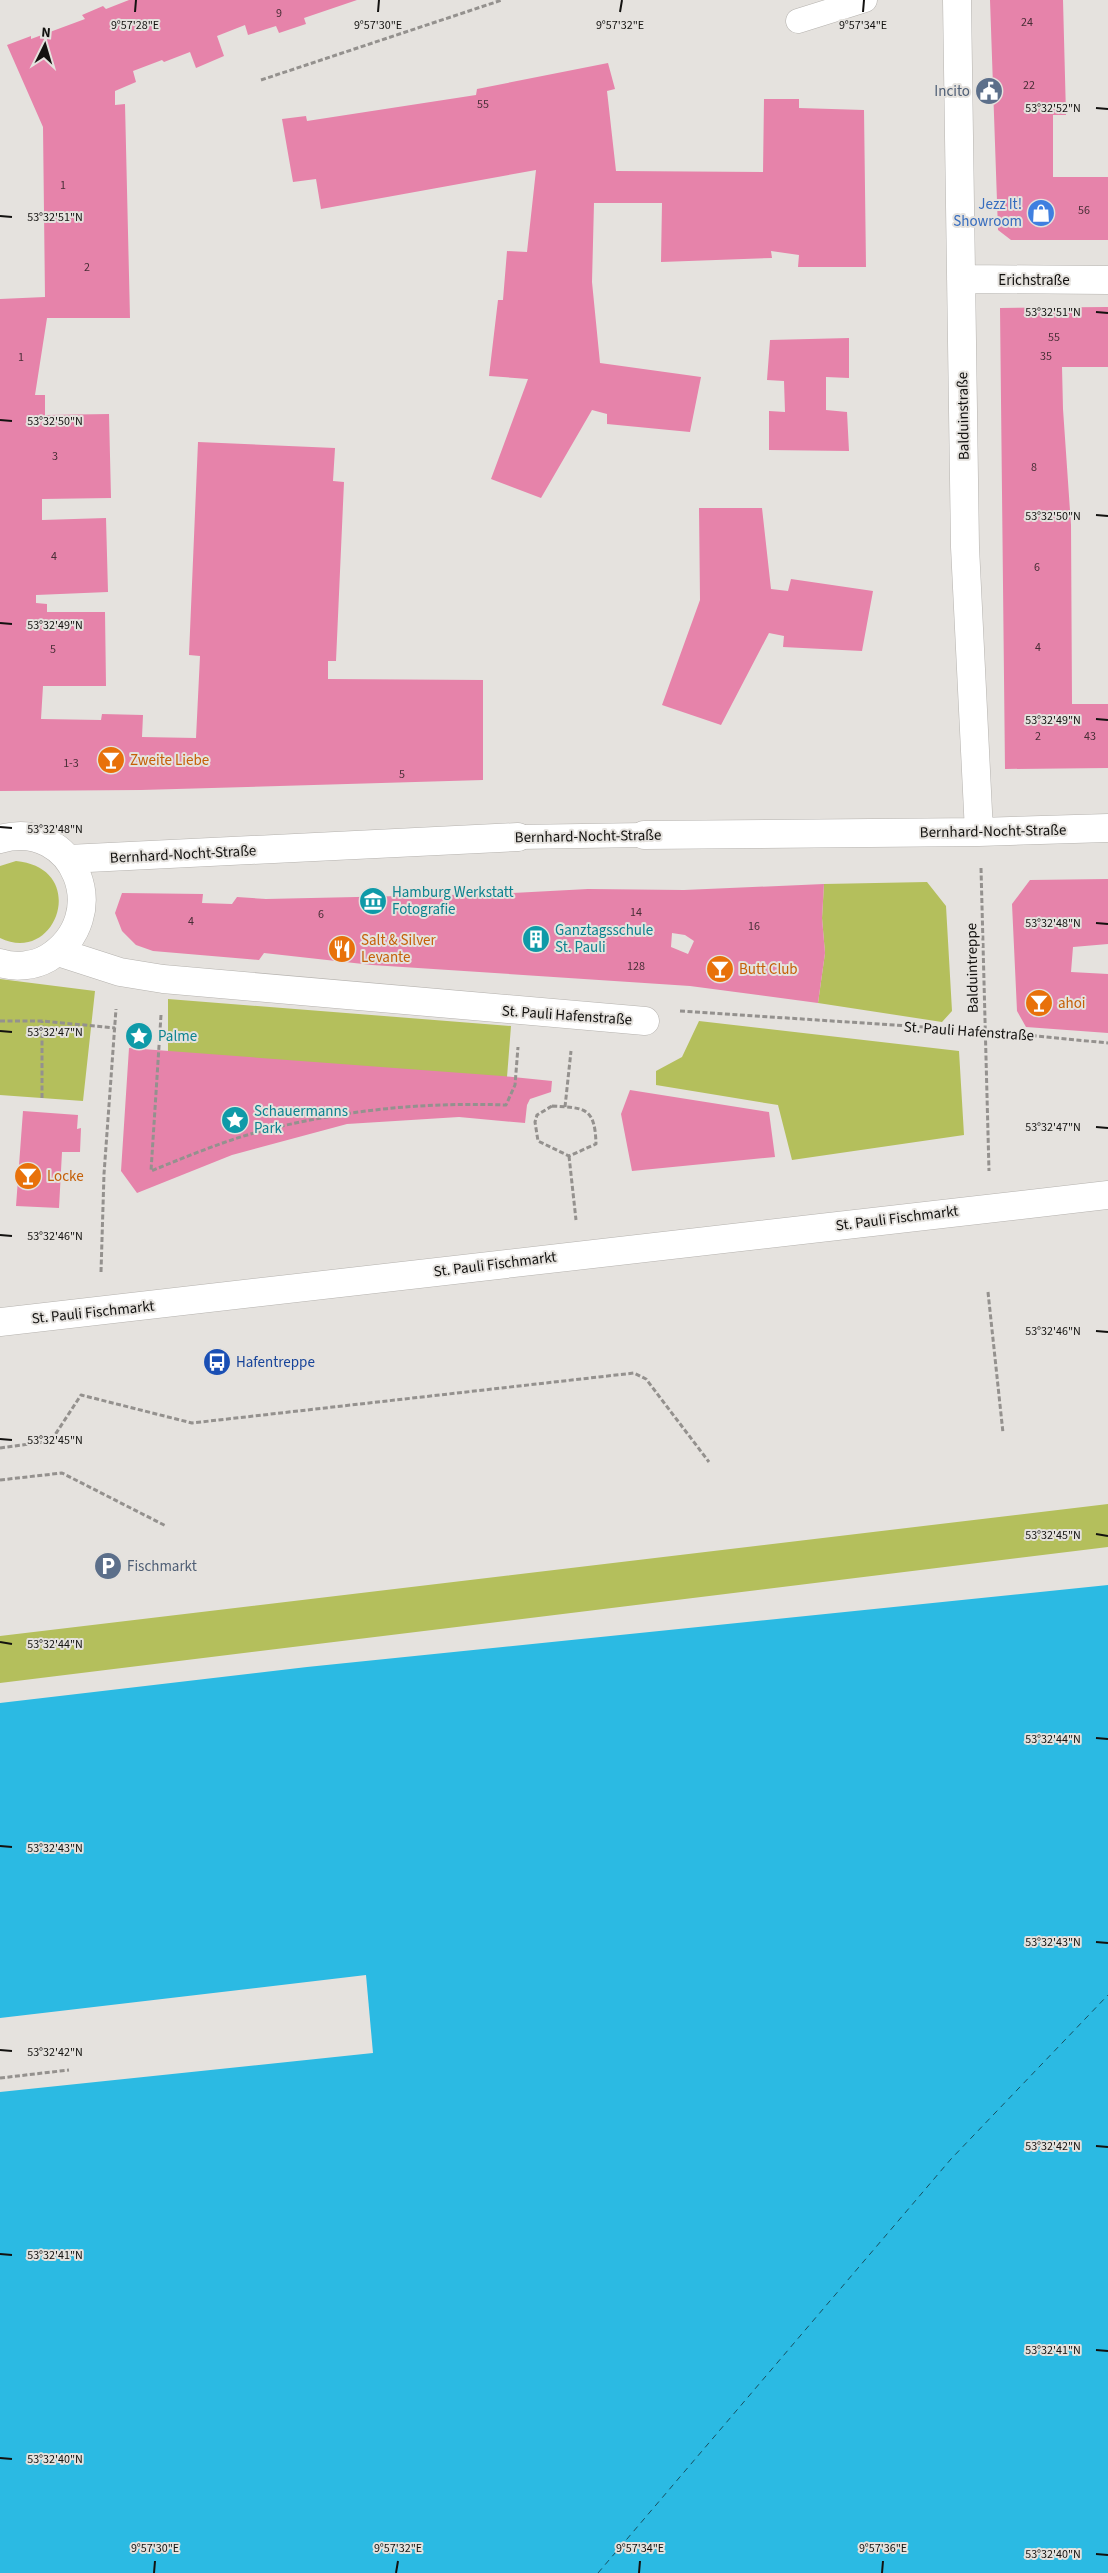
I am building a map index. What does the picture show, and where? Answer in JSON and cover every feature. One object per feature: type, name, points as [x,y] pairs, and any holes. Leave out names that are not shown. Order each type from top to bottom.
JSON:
[{"type":"street","name":"Balduinstraße","points":[[957,0],[965,547],[979,832]]},
{"type":"street","name":"Erichstraße","points":[[961,279],[1108,280]]},
{"type":"street","name":"Bernhard-Nocht-Straße","points":[[644,835],[979,832],[1108,828]]},
{"type":"street","points":[[0,839],[11,836],[33,838],[52,845],[68,859],[78,877],[83,897],[81,918],[72,937],[58,952],[42,962],[23,966],[0,963]]},
{"type":"street","name":"Bernhard-Nocht-Straße","points":[[68,859],[518,837]]},
{"type":"street","name":"St. Pauli Hafenstraße","points":[[58,952],[120,972],[163,979],[520,1011],[645,1020]]},
{"type":"street","name":"St. Pauli Fischmarkt","points":[[0,1322],[990,1207],[1108,1195]]},
{"type":"lane","points":[[798,21],[865,0]]},
{"type":"lane","name":"Bernhard-Nocht-Straße","points":[[518,837],[644,835]]},
{"type":"path","points":[[261,80],[502,0]]},
{"type":"path","name":"Balduintreppe","points":[[979,832],[987,1133]]},
{"type":"path","points":[[163,979],[151,1171],[264,1130],[341,1114],[429,1104],[506,1104],[515,1086],[520,1011]]},
{"type":"path","name":"St. Pauli Hafenstraße","points":[[645,1020],[667,1010],[985,1031],[1108,1043]]},
{"type":"path","points":[[0,1021],[42,1021],[115,1028],[104,1174],[99,1310]]},
{"type":"path","points":[[42,1021],[42,1098]]},
{"type":"path","points":[[565,1107],[568,1082]]},
{"type":"path","points":[[552,1106],[565,1107],[582,1110],[590,1116],[595,1125],[596,1144],[570,1156],[538,1141],[535,1122],[537,1114],[542,1109],[552,1106]]},
{"type":"path","points":[[570,1156],[579,1255]]},
{"type":"path","points":[[988,1292],[1003,1433]]},
{"type":"path","points":[[0,1448],[51,1441],[81,1395],[192,1423],[634,1372],[646,1379],[709,1462]]},
{"type":"path","points":[[0,1480],[62,1473],[166,1526]]},
{"type":"path","points":[[1,2078],[69,2070]]},
{"type":"green space","points":[[16,861],[39,867],[53,880],[58,896],[57,913],[50,928],[37,939],[20,943],[0,938],[0,866]]},
{"type":"green space","points":[[927,882],[946,906],[952,1011],[942,1022],[818,1003],[825,953],[822,918],[824,884]]},
{"type":"green space","points":[[0,979],[95,991],[83,1101],[0,1095]]},
{"type":"green space","points":[[168,999],[511,1026],[507,1077],[168,1068]]},
{"type":"green space","points":[[699,1021],[959,1051],[964,1135],[792,1160],[778,1105],[656,1085],[656,1071],[682,1057]]},
{"type":"green space","points":[[1108,1504],[1108,1547],[0,1683],[0,1636]]},
{"type":"water","points":[[1108,1585],[1108,2573],[0,2573],[0,1703],[307,1667]]},
{"type":"pier","points":[[366,1975],[373,2053],[0,2092],[0,2018]]},
{"type":"building","points":[[129,0],[357,0],[304,18],[306,24],[279,33],[276,26],[248,35],[245,25],[217,36],[224,56],[196,68],[190,52],[164,62],[162,60],[133,71],[136,82],[115,91],[115,105],[125,104],[130,318],[47,318],[35,395],[45,395],[45,415],[109,414],[111,498],[42,499],[42,520],[106,518],[108,592],[36,595],[36,603],[47,604],[47,612],[105,612],[106,686],[43,686],[41,719],[101,720],[102,714],[143,715],[142,737],[196,738],[200,656],[189,655],[198,442],[335,448],[333,481],[344,482],[336,661],[328,661],[328,679],[483,680],[483,780],[141,790],[0,791],[0,299],[45,297],[43,127],[7,45],[31,36],[31,39],[85,19],[82,15],[103,6],[106,9]]},
{"type":"building","points":[[990,0],[1063,0],[1066,115],[1053,115],[1053,177],[1108,177],[1108,240],[1011,240],[998,230]]},
{"type":"building","points":[[608,63],[615,89],[607,91],[616,171],[763,172],[764,99],[799,99],[799,108],[864,110],[866,267],[798,267],[799,255],[771,251],[772,258],[661,262],[662,203],[594,203],[592,282],[600,363],[701,377],[690,432],[607,424],[607,414],[592,410],[541,498],[491,479],[528,379],[489,376],[498,300],[503,300],[507,251],[527,252],[536,170],[321,209],[316,179],[293,182],[282,119],[306,116],[307,121],[476,95],[477,89]]},
{"type":"building","points":[[1108,307],[1108,367],[1062,367],[1071,525],[1072,704],[1108,704],[1108,768],[1005,769],[1000,308]]},
{"type":"building","points":[[849,338],[849,378],[826,377],[826,410],[847,412],[849,451],[769,450],[769,411],[785,412],[784,381],[767,380],[770,340]]},
{"type":"building","points":[[699,508],[762,508],[771,589],[788,591],[791,579],[873,591],[862,651],[783,647],[784,636],[769,633],[721,725],[662,705],[700,600]]},
{"type":"building","points":[[1108,879],[1108,944],[1073,947],[1071,972],[1108,974],[1108,1033],[1026,1027],[1017,1011],[1012,904],[1030,880]]},
{"type":"building","points":[[824,884],[822,918],[825,953],[818,1003],[690,986],[372,965],[264,953],[259,960],[153,951],[136,945],[122,931],[115,913],[122,893],[203,894],[202,903],[232,904],[237,897],[266,899],[492,894],[588,889],[684,890]],"holes":[[[672,933],[685,935],[694,941],[688,954],[671,947]]]},
{"type":"building","points":[[129,1048],[552,1081],[551,1092],[530,1099],[527,1105],[525,1123],[459,1117],[347,1124],[232,1155],[137,1193],[121,1171]]},
{"type":"building","points":[[630,1090],[769,1112],[775,1157],[632,1171],[621,1114]]},
{"type":"building","points":[[23,1111],[78,1115],[77,1129],[81,1128],[80,1152],[62,1152],[59,1208],[16,1206]]},
{"type":"ferry route","points":[[598,2573],[951,2159],[1108,1995]]},
{"type":"place","name":"Incito","points":[[989,91]]},
{"type":"place","name":"Jezz It! Showroom","points":[[1041,213]]},
{"type":"place","name":"Zweite Liebe","points":[[111,760]]},
{"type":"place","name":"Hamburg Werkstatt Fotografie","points":[[373,901]]},
{"type":"place","name":"Ganztagsschule St. Pauli","points":[[536,939]]},
{"type":"place","name":"Salt & Silver Levante","points":[[342,949]]},
{"type":"place","name":"Butt Club","points":[[720,969]]},
{"type":"place","name":"ahoi","points":[[1039,1003]]},
{"type":"place","name":"Palme","points":[[139,1036]]},
{"type":"place","name":"Schauermanns Park","points":[[235,1120]]},
{"type":"place","name":"Locke","points":[[28,1176]]},
{"type":"place","name":"Hafentreppe","points":[[217,1362]]},
{"type":"place","name":"Fischmarkt","points":[[108,1566]]}]
